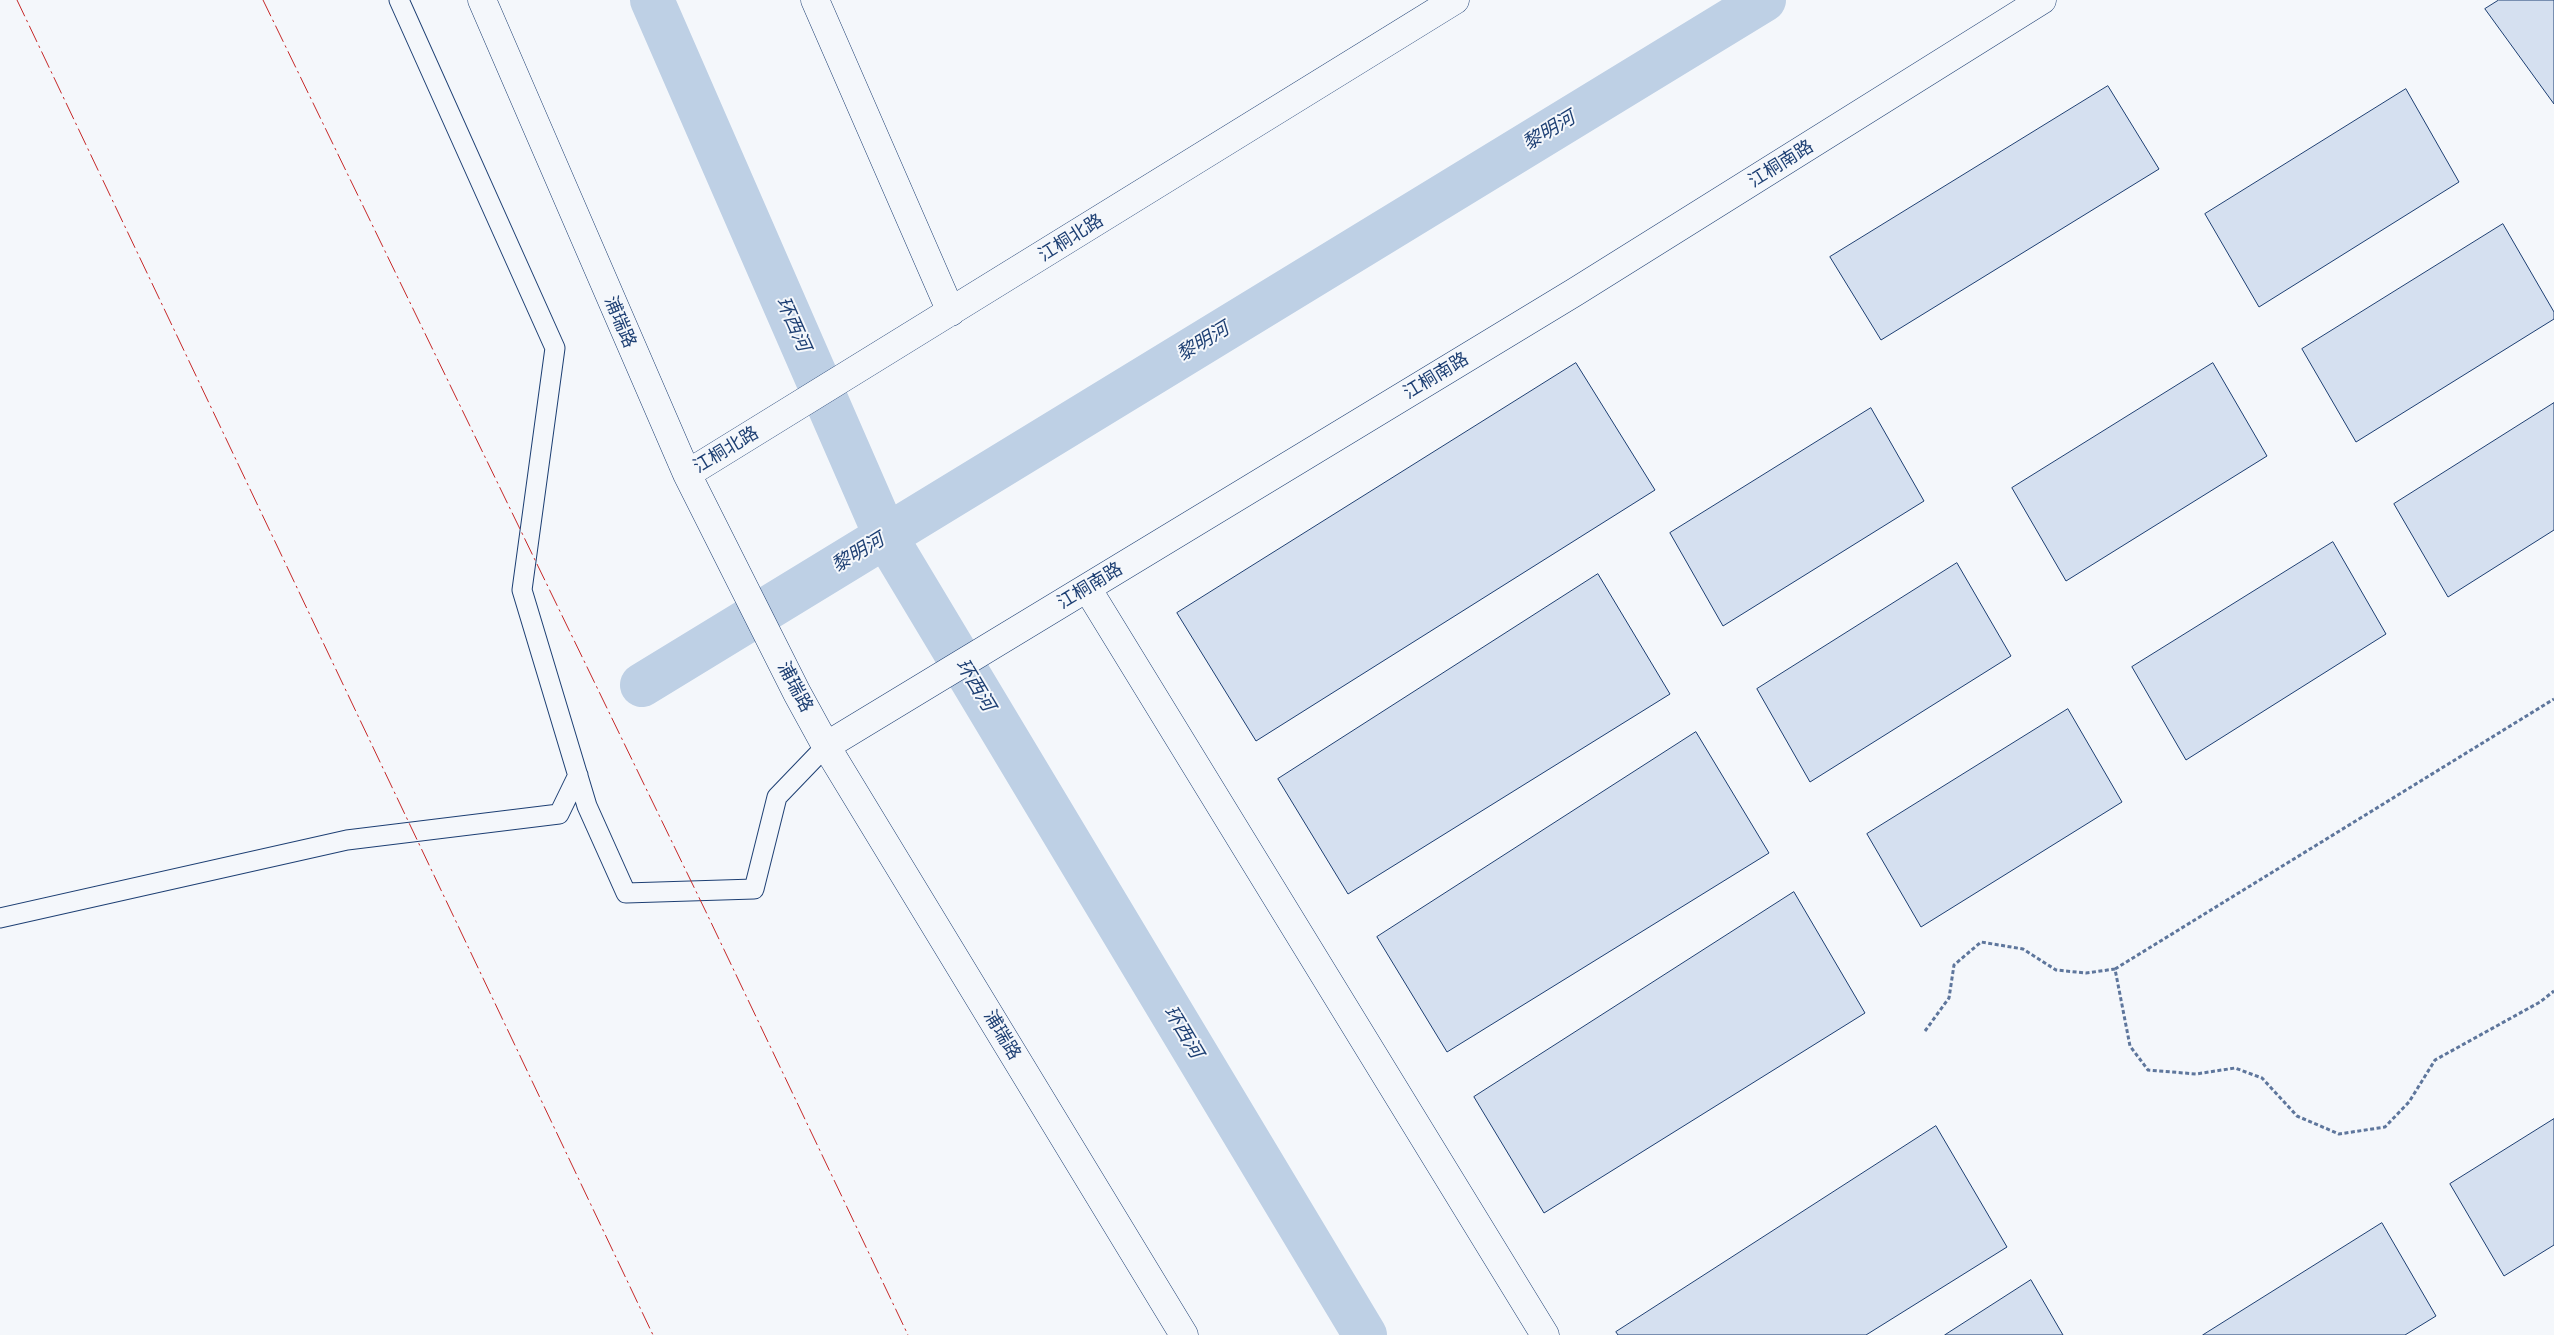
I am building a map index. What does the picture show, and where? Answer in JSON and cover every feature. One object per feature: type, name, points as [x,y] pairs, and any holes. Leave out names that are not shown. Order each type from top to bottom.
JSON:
[{"type":"street","name":"浦瑞路","points":[[482,0],[686,474],[797,693],[826,746],[1184,1335]]},
{"type":"street","points":[[815,0],[951,312]]},
{"type":"street","name":"江桐北路","points":[[686,474],[1455,0]]},
{"type":"street","name":"江桐南路","points":[[826,746],[1575,292],[2042,0]]},
{"type":"street","points":[[1086,588],[1545,1335]]},
{"type":"lane","points":[[399,0],[555,348],[522,590],[588,806],[626,893],[754,889],[777,797],[826,746]]},
{"type":"lane","points":[[0,918],[347,840],[559,814],[578,774]]},
{"type":"path","points":[[1925,1031],[1949,998],[1954,965],[1981,942],[2023,949],[2056,970],[2086,973],[2115,969],[2554,699]]},
{"type":"path","points":[[2115,969],[2121,1009],[2130,1046],[2148,1070],[2196,1074],[2234,1068],[2262,1078],[2297,1116],[2339,1134],[2384,1127],[2409,1102],[2435,1060],[2540,1002],[2554,991]]},
{"type":"building","points":[[2499,0],[2554,0],[2554,104],[2485,9]]},
{"type":"building","points":[[2108,86],[2159,169],[1881,340],[1830,257]]},
{"type":"building","points":[[2406,89],[2459,182],[2259,307],[2205,214]]},
{"type":"building","points":[[2503,224],[2554,312],[2554,319],[2356,442],[2302,349]]},
{"type":"building","points":[[1576,363],[1655,490],[1256,741],[1177,613]]},
{"type":"building","points":[[2213,363],[2267,456],[2066,581],[2012,488]]},
{"type":"building","points":[[2554,403],[2554,530],[2448,597],[2394,504]]},
{"type":"building","points":[[1871,408],[1924,501],[1723,626],[1670,533]]},
{"type":"building","points":[[2333,542],[2386,634],[2186,760],[2132,667]]},
{"type":"building","points":[[1957,563],[2011,656],[1810,782],[1757,689]]},
{"type":"building","points":[[1598,574],[1670,694],[1348,894],[1278,779]]},
{"type":"building","points":[[2068,709],[2122,802],[1921,927],[1867,834]]},
{"type":"building","points":[[1696,732],[1769,853],[1447,1052],[1377,937]]},
{"type":"building","points":[[1794,892],[1865,1013],[1544,1213],[1474,1097]]},
{"type":"building","points":[[2554,1119],[2554,1245],[2504,1276],[2450,1184]]},
{"type":"building","points":[[1936,1126],[2007,1247],[1866,1335],[1618,1335],[1616,1332]]},
{"type":"building","points":[[2382,1223],[2436,1316],[2405,1335],[2203,1335]]},
{"type":"building","points":[[2031,1280],[2063,1335],[1945,1335]]},
{"type":"waterway","name":"环西河","points":[[652,0],[886,537],[1365,1335]]},
{"type":"waterway","name":"黎明河","points":[[642,685],[1764,0]]},
{"type":"power","points":[[17,0],[653,1335]]},
{"type":"power","points":[[263,0],[707,914],[908,1335]]}]
